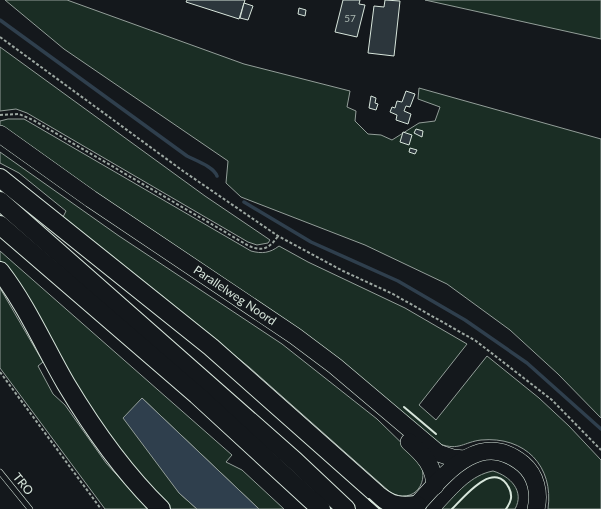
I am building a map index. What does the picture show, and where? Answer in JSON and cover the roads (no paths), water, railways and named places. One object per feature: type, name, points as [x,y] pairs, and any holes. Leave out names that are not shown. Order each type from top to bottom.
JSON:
[{"type":"highway","name":"Parallelweg Noord","points":[[0,134],[91,199],[294,336],[340,371],[438,452],[453,458],[464,459]]},
{"type":"highway","name":"Parallelweg Noord","points":[[0,145],[86,208],[288,342],[335,378],[374,410],[429,461],[434,475],[435,486]]},
{"type":"highway","points":[[0,178],[211,347],[390,504],[403,507],[415,507],[464,459],[486,451],[500,452],[515,458],[527,468],[535,481],[538,492],[536,509]]},
{"type":"highway","points":[[0,201],[283,450],[346,509]]},
{"type":"highway","points":[[0,225],[197,395],[321,509]]},
{"type":"highway","points":[[0,271],[36,327],[65,383],[96,433],[124,469],[161,509]]},
{"type":"lane","name":"TRO","points":[[0,472],[30,509]]},
{"type":"water","points":[[142,398],[259,509],[197,509],[179,493],[123,418]]},
{"type":"waterway","points":[[0,20],[187,156],[209,167],[217,176]]},
{"type":"waterway","points":[[244,202],[311,242],[398,281],[465,320],[527,363],[601,429]]}]
